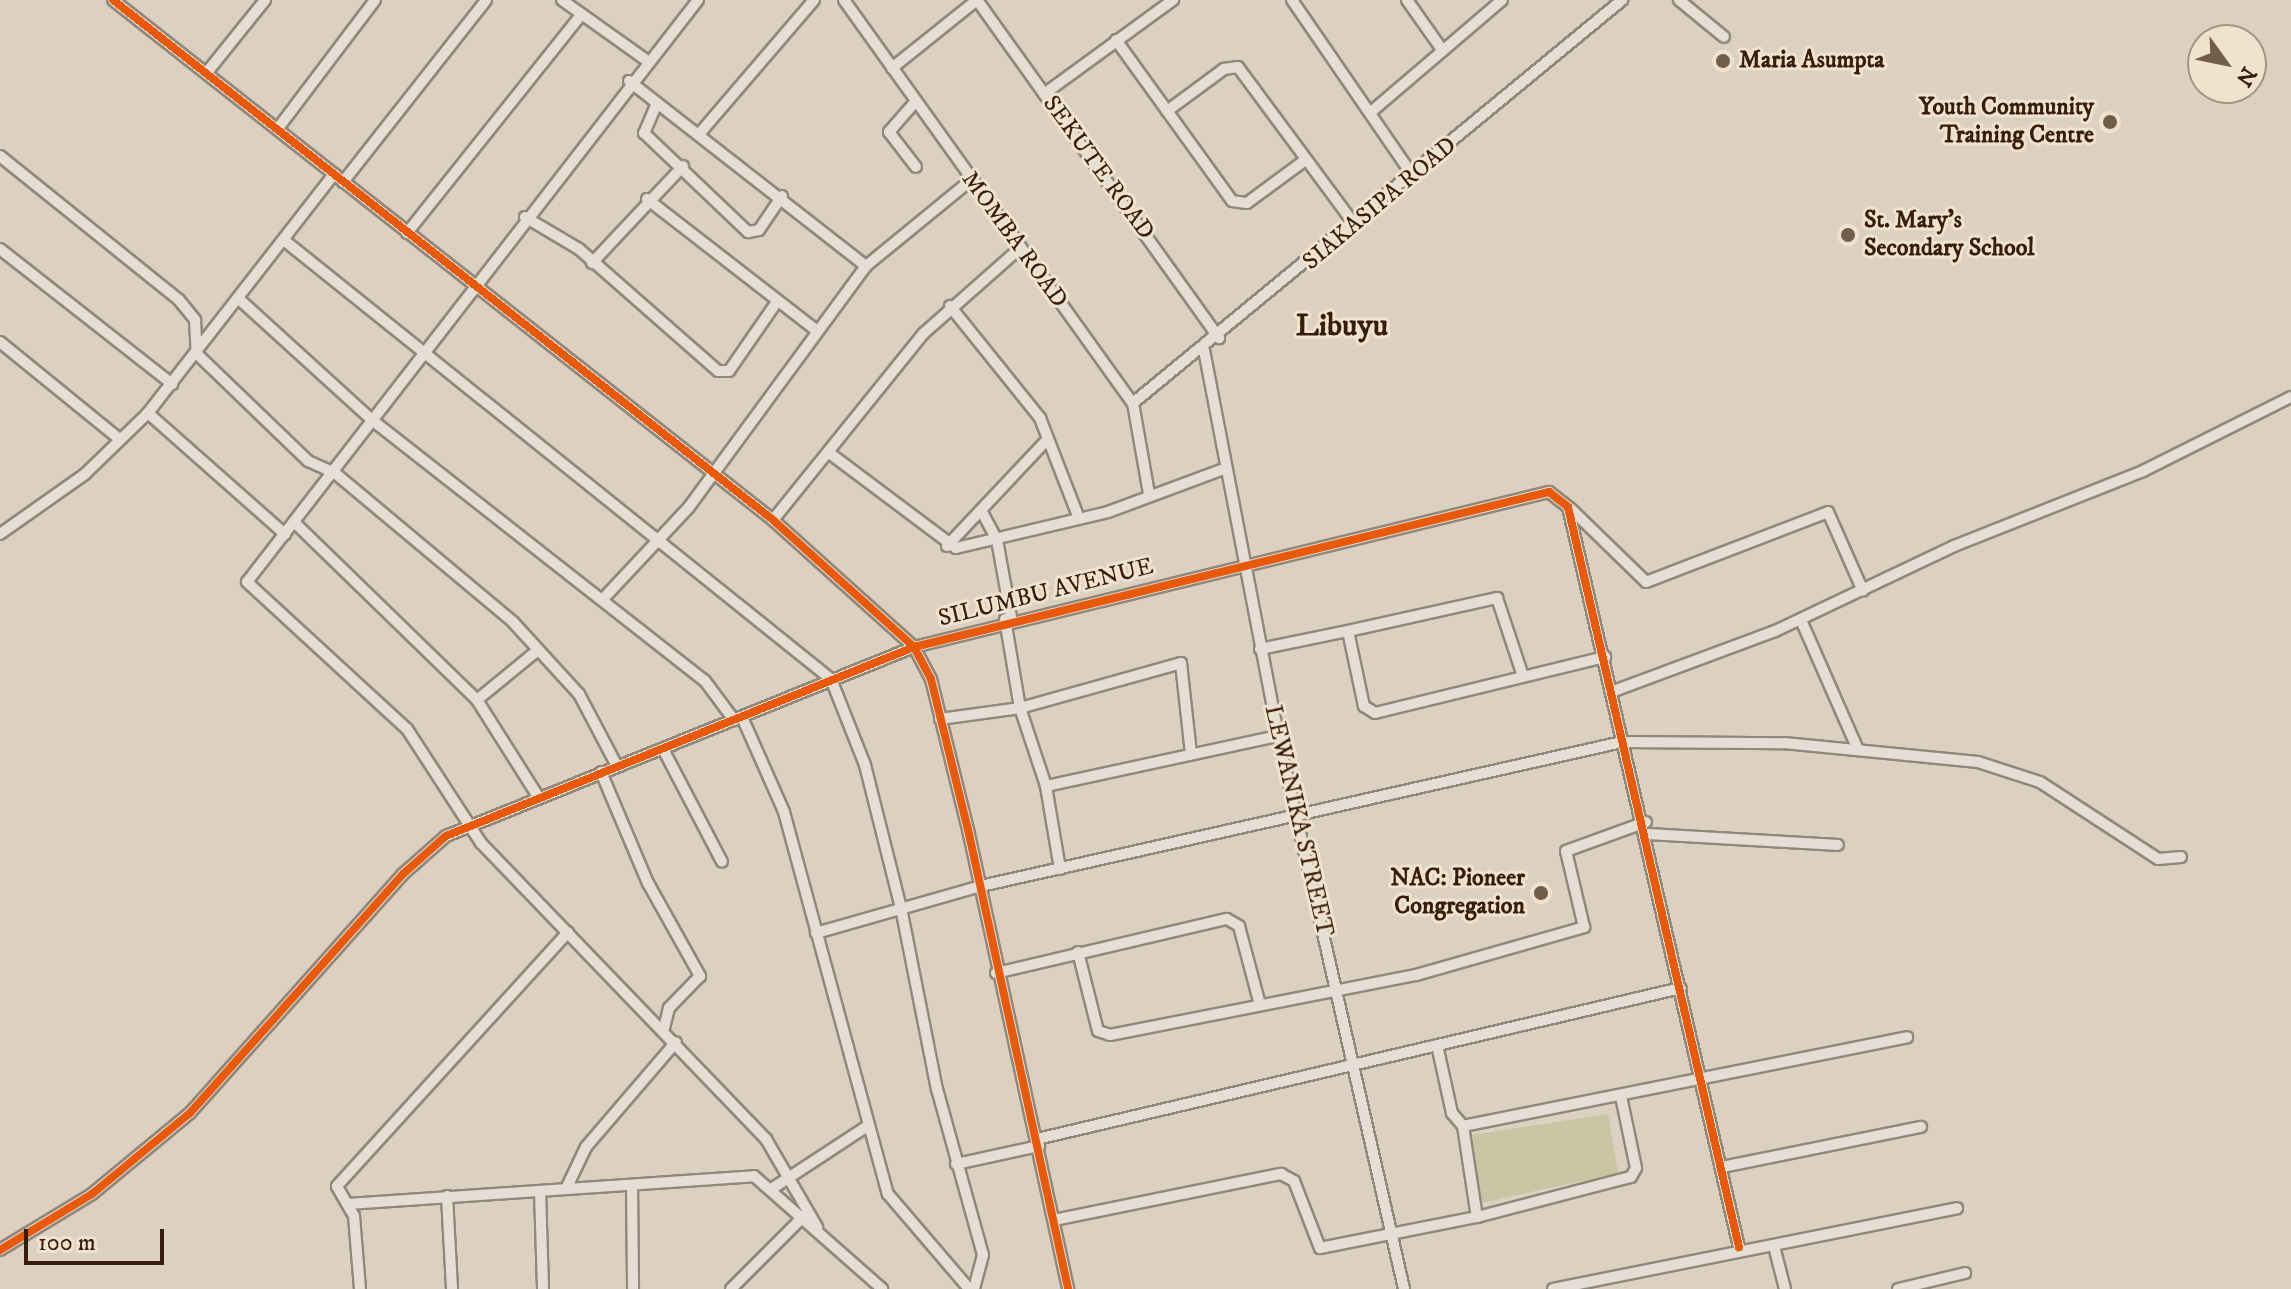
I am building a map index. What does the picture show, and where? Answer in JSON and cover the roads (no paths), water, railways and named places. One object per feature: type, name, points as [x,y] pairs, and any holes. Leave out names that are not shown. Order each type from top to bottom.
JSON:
[{"type":"street","points":[[113,0],[208,71],[477,289],[773,520],[914,647],[940,719],[981,886],[996,973],[1038,1142],[1068,1289]]},
{"type":"street","points":[[279,127],[375,0]]},
{"type":"street","points":[[0,534],[85,474],[118,438],[148,413],[285,241],[486,0]]},
{"type":"street","points":[[562,0],[646,60]]},
{"type":"street","points":[[698,0],[629,81],[525,217],[477,289],[247,582],[407,729],[471,825],[568,932],[664,1028],[766,1139],[791,1178],[806,1214]]},
{"type":"street","points":[[700,133],[814,0]]},
{"type":"street","name":"MOMBA ROAD","points":[[844,0],[1133,403],[1149,494]]},
{"type":"street","points":[[892,68],[977,0]]},
{"type":"street","name":"SEKUTE ROAD","points":[[977,0],[1219,338]]},
{"type":"street","points":[[1044,94],[1173,0]]},
{"type":"street","points":[[1292,0],[1413,176]]},
{"type":"street","points":[[1407,0],[1443,51]]},
{"type":"street","points":[[1371,112],[1502,0]]},
{"type":"street","name":"SIAKASIPA ROAD","points":[[1133,403],[1219,338],[1622,0]]},
{"type":"street","points":[[1679,0],[1724,37]]},
{"type":"street","points":[[208,71],[262,1]]},
{"type":"street","points":[[407,233],[582,14]]},
{"type":"street","points":[[1116,40],[1239,205],[1304,161]]},
{"type":"street","points":[[1167,111],[1224,69],[1238,67],[1304,161],[1355,225]]},
{"type":"street","points":[[629,81],[782,196],[866,266]]},
{"type":"street","points":[[916,101],[889,132],[916,167]]},
{"type":"street","points":[[657,103],[644,133],[754,234],[782,196]]},
{"type":"street","points":[[0,156],[179,300],[195,320],[197,354],[308,461],[335,473],[472,583],[579,694],[617,766]]},
{"type":"street","points":[[592,263],[647,199],[683,166]]},
{"type":"street","points":[[603,599],[657,541],[866,266],[971,180]]},
{"type":"street","points":[[647,199],[776,303],[817,331]]},
{"type":"street","points":[[525,217],[563,236],[724,373],[776,303]]},
{"type":"street","points":[[239,299],[372,420],[705,681],[738,718],[784,812],[866,1127],[899,1214],[972,1289],[983,1255],[956,1164],[901,908],[865,765],[831,679],[421,357],[285,241]]},
{"type":"street","points":[[773,520],[950,306],[1020,248]]},
{"type":"street","points":[[0,249],[172,384]]},
{"type":"street","points":[[950,306],[1040,418],[1045,442],[1078,516]]},
{"type":"street","points":[[0,342],[118,438]]},
{"type":"street","name":"LEWANIKA STREET","points":[[1204,350],[1278,736],[1300,818],[1352,1065],[1404,1289]]},
{"type":"street","points":[[1611,692],[1801,620],[1954,546],[2143,471],[2291,397]]},
{"type":"street","points":[[148,413],[285,534]]},
{"type":"street","points":[[947,546],[1045,442]]},
{"type":"street","points":[[828,452],[947,546],[997,540],[1078,516],[1108,512],[1149,494],[1226,468]]},
{"type":"street","name":"SILUMBU AVENUE","points":[[0,1250],[92,1194],[190,1113],[403,874],[471,825],[914,647],[1008,618],[1558,494],[1568,507]]},
{"type":"street","points":[[1568,507],[1646,582],[1828,512],[1863,591]]},
{"type":"street","points":[[1568,507],[1605,657],[1622,742],[1649,834],[1698,1078],[1739,1247]]},
{"type":"street","points":[[981,510],[997,540],[1020,708],[1046,786],[1060,869]]},
{"type":"street","points":[[294,522],[477,700],[539,798]]},
{"type":"street","points":[[1260,649],[1497,598],[1523,676]]},
{"type":"street","points":[[1801,620],[1858,750]]},
{"type":"street","points":[[1348,631],[1368,713],[1605,657]]},
{"type":"street","points":[[477,700],[538,650]]},
{"type":"street","points":[[940,719],[1020,708],[1181,663],[1191,754]]},
{"type":"street","points":[[1046,786],[1278,736]]},
{"type":"street","points":[[816,933],[981,886],[1300,818],[1622,742],[1948,756],[2018,773],[2135,848],[2158,859],[2181,857]]},
{"type":"street","points":[[663,749],[722,862]]},
{"type":"street","points":[[601,772],[648,883],[700,976],[669,1008],[664,1028]]},
{"type":"street","points":[[1078,952],[1104,1034],[1259,1001],[1416,975],[1584,927],[1566,851],[1646,822]]},
{"type":"street","points":[[1649,834],[1838,845]]},
{"type":"street","points":[[996,973],[1078,952],[1235,920],[1259,1001]]},
{"type":"street","points":[[360,1289],[348,1204],[337,1186],[568,932]]},
{"type":"street","points":[[956,1164],[1352,1065],[1681,988]]},
{"type":"street","points":[[1463,1126],[1907,1037]]},
{"type":"street","points":[[567,1187],[586,1147],[676,1042]]},
{"type":"street","points":[[1437,1045],[1452,1113],[1463,1126],[1477,1217]]},
{"type":"street","points":[[1054,1220],[1281,1174],[1294,1181],[1315,1247],[1477,1217],[1631,1177],[1634,1153],[1621,1096]]},
{"type":"street","points":[[773,1188],[866,1127]]},
{"type":"street","points":[[1722,1167],[1921,1127]]},
{"type":"street","points":[[348,1204],[743,1175],[773,1188],[806,1214],[882,1289]]},
{"type":"street","points":[[632,1185],[633,1289]]},
{"type":"street","points":[[540,1192],[543,1289]]},
{"type":"street","points":[[447,1196],[452,1289]]},
{"type":"street","points":[[1553,1289],[1739,1247],[1775,1250],[1957,1208]]},
{"type":"street","points":[[737,1287],[806,1214]]},
{"type":"street","points":[[1775,1250],[1785,1289]]},
{"type":"street","points":[[1898,1289],[1965,1273]]},
{"type":"place","name":"Maria Asumpta","points":[[1723,61]]},
{"type":"place","name":"Youth Community Training Centre","points":[[2110,122]]},
{"type":"place","name":"St. Mary's Secondary School","points":[[1848,235]]},
{"type":"place","name":"NAC: Pioneer Congregation","points":[[1541,893]]},
{"type":"district","name":"Libuyu","points":[[1342,326]]}]
